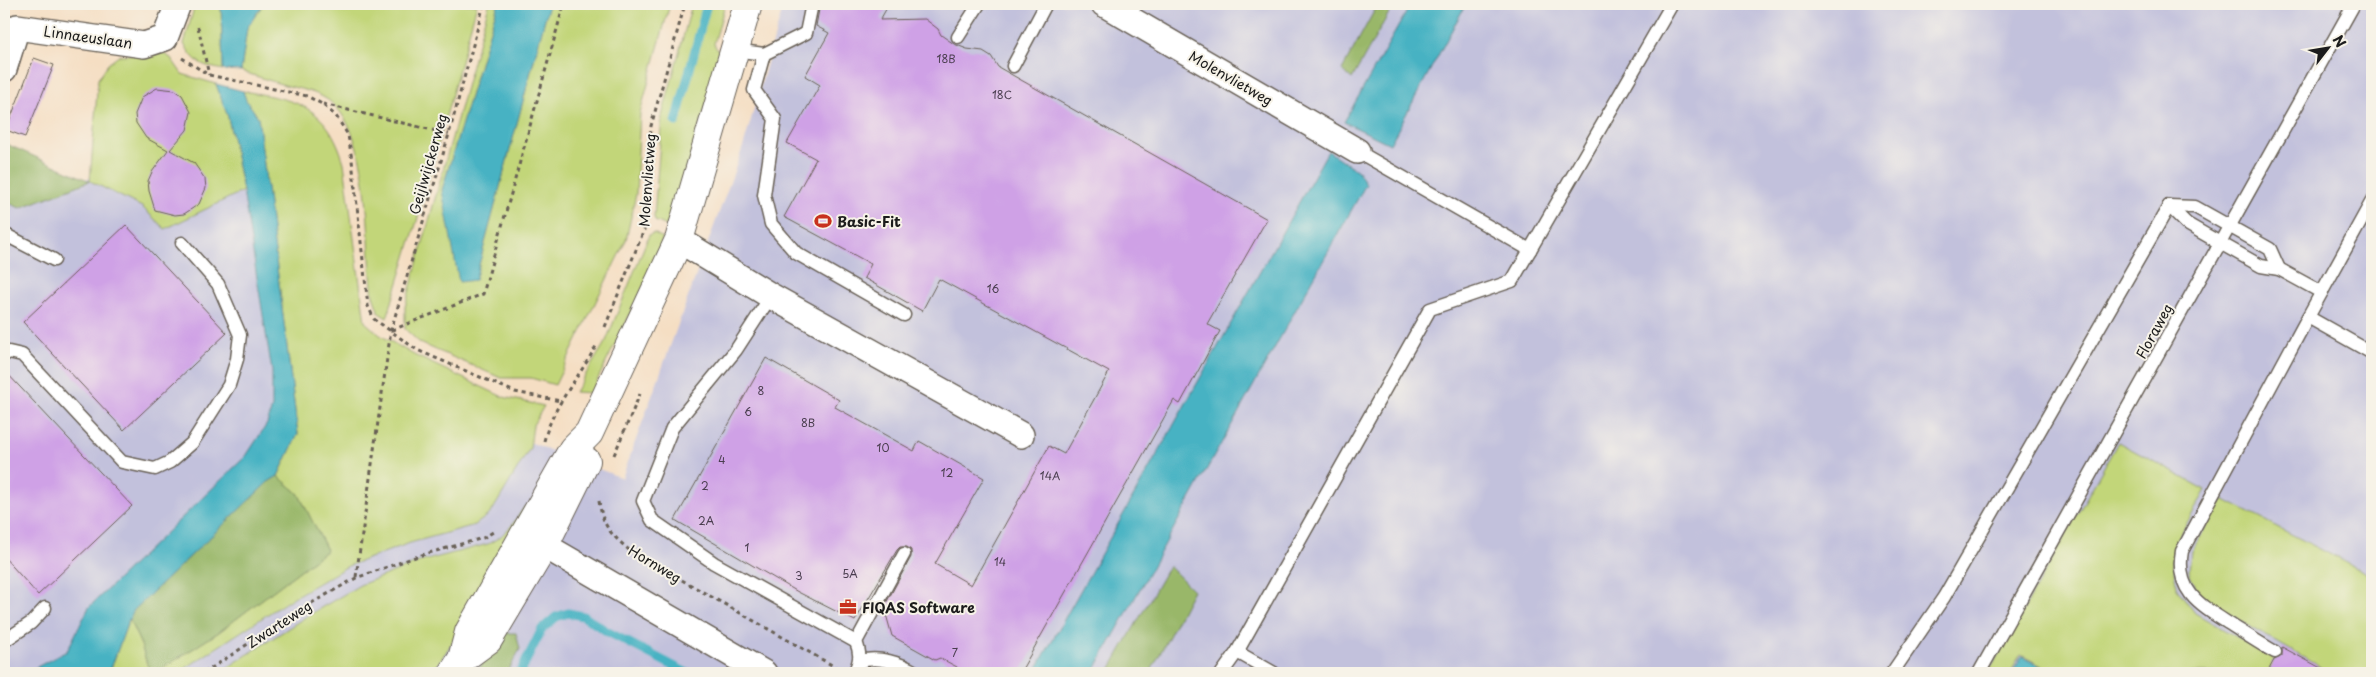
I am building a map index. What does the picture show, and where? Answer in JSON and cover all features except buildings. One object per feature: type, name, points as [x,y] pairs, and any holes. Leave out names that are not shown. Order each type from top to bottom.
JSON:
[{"type":"street","points":[[165,38],[178,4]]},
{"type":"street","points":[[457,666],[488,640],[535,540],[559,469],[587,459],[590,433],[679,240],[748,4]]},
{"type":"street","name":"Molenvlietweg","points":[[1104,4],[1132,11],[1357,151]]},
{"type":"street","name":"Linnaeuslaan","points":[[4,70],[17,27],[144,45],[165,38]]},
{"type":"street","points":[[679,240],[771,296],[1021,435]]},
{"type":"street","points":[[535,540],[764,673]]},
{"type":"lane","points":[[734,50],[764,54],[806,33],[812,4]]},
{"type":"lane","points":[[958,37],[979,4]]},
{"type":"lane","points":[[1013,66],[1046,4]]},
{"type":"lane","points":[[1222,673],[1237,652],[1430,309],[1512,281],[1672,4]]},
{"type":"lane","name":"Floraweg","points":[[1980,673],[2354,4]]},
{"type":"lane","points":[[764,54],[754,90],[775,119],[764,195],[772,224],[796,253],[904,316]]},
{"type":"lane","points":[[1357,151],[1530,250]]},
{"type":"lane","points":[[2274,652],[2201,606],[2189,594],[2182,577],[2180,562],[2182,551],[2372,201]]},
{"type":"lane","points":[[2169,206],[2195,207],[2230,226],[2270,249],[2279,269]]},
{"type":"lane","points":[[2169,206],[2187,224],[2220,243],[2261,266],[2279,269],[2321,292]]},
{"type":"lane","points":[[1892,673],[1944,597],[2169,206]]},
{"type":"lane","points":[[4,234],[54,260]]},
{"type":"lane","points":[[4,354],[10,352],[22,355],[122,462],[155,469],[170,462],[192,443],[229,385],[237,359],[240,334],[218,284],[182,243]]},
{"type":"lane","points":[[771,296],[736,350],[672,428],[643,501],[652,520],[714,563],[856,642],[860,651],[857,668]]},
{"type":"lane","points":[[2308,317],[2372,353]]},
{"type":"lane","points":[[856,642],[904,554]]},
{"type":"lane","points":[[4,641],[31,623],[45,608]]},
{"type":"lane","points":[[1237,652],[1274,673]]},
{"type":"lane","points":[[857,668],[867,659],[878,659],[908,668],[917,673]]},
{"type":"path","name":"Geijlwijckerweg","points":[[356,578],[391,330],[449,134],[484,4]]},
{"type":"path","points":[[391,330],[484,294],[564,4]]},
{"type":"path","name":"Molenvlietweg","points":[[604,330],[646,226],[651,126],[685,4]]},
{"type":"path","points":[[198,24],[209,75]]},
{"type":"path","points":[[165,38],[180,56],[209,75],[307,96],[322,104],[336,116],[348,135],[368,306],[374,319],[417,350],[514,392],[560,401]]},
{"type":"path","points":[[322,104],[449,134]]},
{"type":"path","points":[[559,469],[546,434],[560,401],[583,371],[601,338]]},
{"type":"path","name":"Hornweg","points":[[559,469],[597,493],[602,520],[614,536],[629,550],[838,668]]},
{"type":"path","points":[[356,578],[418,556],[483,538],[496,531]]},
{"type":"path","name":"Zwarteweg","points":[[204,673],[301,609],[356,578]]},
{"type":"shaded area","points":[[784,4],[2372,4],[2372,673],[4,673],[4,170],[39,186],[237,154],[278,405],[506,433],[622,478],[744,144]]},
{"type":"green space","points":[[195,4],[221,4],[223,70],[200,63],[192,56],[184,44]]},
{"type":"green space","points":[[263,4],[477,4],[417,221],[387,318],[379,313],[373,296],[368,219],[361,163],[353,137],[343,116],[328,100],[317,94],[241,71],[247,28]]},
{"type":"green space","points":[[489,4],[498,4],[442,190],[475,280],[549,4],[670,4],[640,113],[636,194],[626,240],[555,385],[531,378],[501,378],[420,343],[405,329],[405,307]]},
{"type":"green space","points":[[692,4],[725,4],[714,44],[720,54],[683,188],[667,226],[655,221],[654,217],[662,116]]},
{"type":"green space","points":[[1378,4],[1394,4],[1352,79],[1342,70]]},
{"type":"green space","points":[[163,53],[171,58],[182,74],[216,84],[228,117],[243,191],[165,229],[142,207],[90,181],[98,79],[108,64],[120,55]]},
{"type":"green space","points":[[243,91],[294,102],[307,109],[319,117],[329,129],[337,144],[344,163],[365,322],[380,335],[414,355],[503,397],[544,406],[533,425],[530,448],[491,513],[475,525],[410,543],[348,566],[294,597],[178,673],[155,673],[219,632],[327,550],[298,493],[278,476],[298,434],[258,117],[246,100]]},
{"type":"green space","points":[[4,143],[90,181],[20,208],[4,201]]},
{"type":"green space","points":[[654,233],[663,238],[643,288],[591,393],[575,392],[606,341],[649,235]]},
{"type":"green space","points":[[2118,442],[2206,490],[2176,542],[2172,561],[2177,588],[2195,613],[2275,659],[2267,673],[2055,673],[2021,655],[2010,673],[1988,673]]},
{"type":"green space","points":[[278,476],[298,493],[327,550],[219,632],[155,673],[150,673],[141,645],[129,619],[134,610],[268,482]]},
{"type":"green space","points":[[2223,499],[2372,576],[2372,673],[2330,673],[2201,598],[2189,572],[2191,551]]},
{"type":"green space","points":[[525,506],[530,509],[465,623],[436,667],[428,673],[219,673],[307,616],[360,585],[419,562],[488,544],[500,537],[512,525]]},
{"type":"green space","points":[[1169,566],[1193,590],[1150,673],[1108,673]]},
{"type":"green space","points":[[129,619],[141,645],[150,673],[104,673],[110,671]]},
{"type":"green space","points":[[503,633],[516,633],[520,649],[507,673],[476,673]]},
{"type":"water","points":[[221,4],[263,4],[247,28],[241,71],[223,70]]},
{"type":"water","points":[[498,4],[549,4],[475,280],[459,282],[442,190]]},
{"type":"water","points":[[1411,4],[1466,4],[1390,144],[1344,122]]},
{"type":"water","points":[[216,84],[243,91],[246,100],[258,117],[298,434],[278,476],[268,482],[134,610],[110,671],[104,673],[29,673],[67,651],[89,607],[246,456],[267,424],[272,407],[272,371],[243,191],[228,117]]},
{"type":"water","points":[[1328,151],[1358,171],[1366,184],[1093,673],[1034,673]]},
{"type":"water","points":[[2022,657],[2053,673],[2012,673]]},
{"type":"waterway","points":[[676,122],[707,4]]},
{"type":"waterway","points":[[520,673],[542,629],[556,617],[568,613],[583,616],[608,632],[687,673]]},
{"type":"place","name":"Basic-Fit","points":[[823,221]]},
{"type":"place","name":"FIQAS Software","points":[[848,607]]}]
